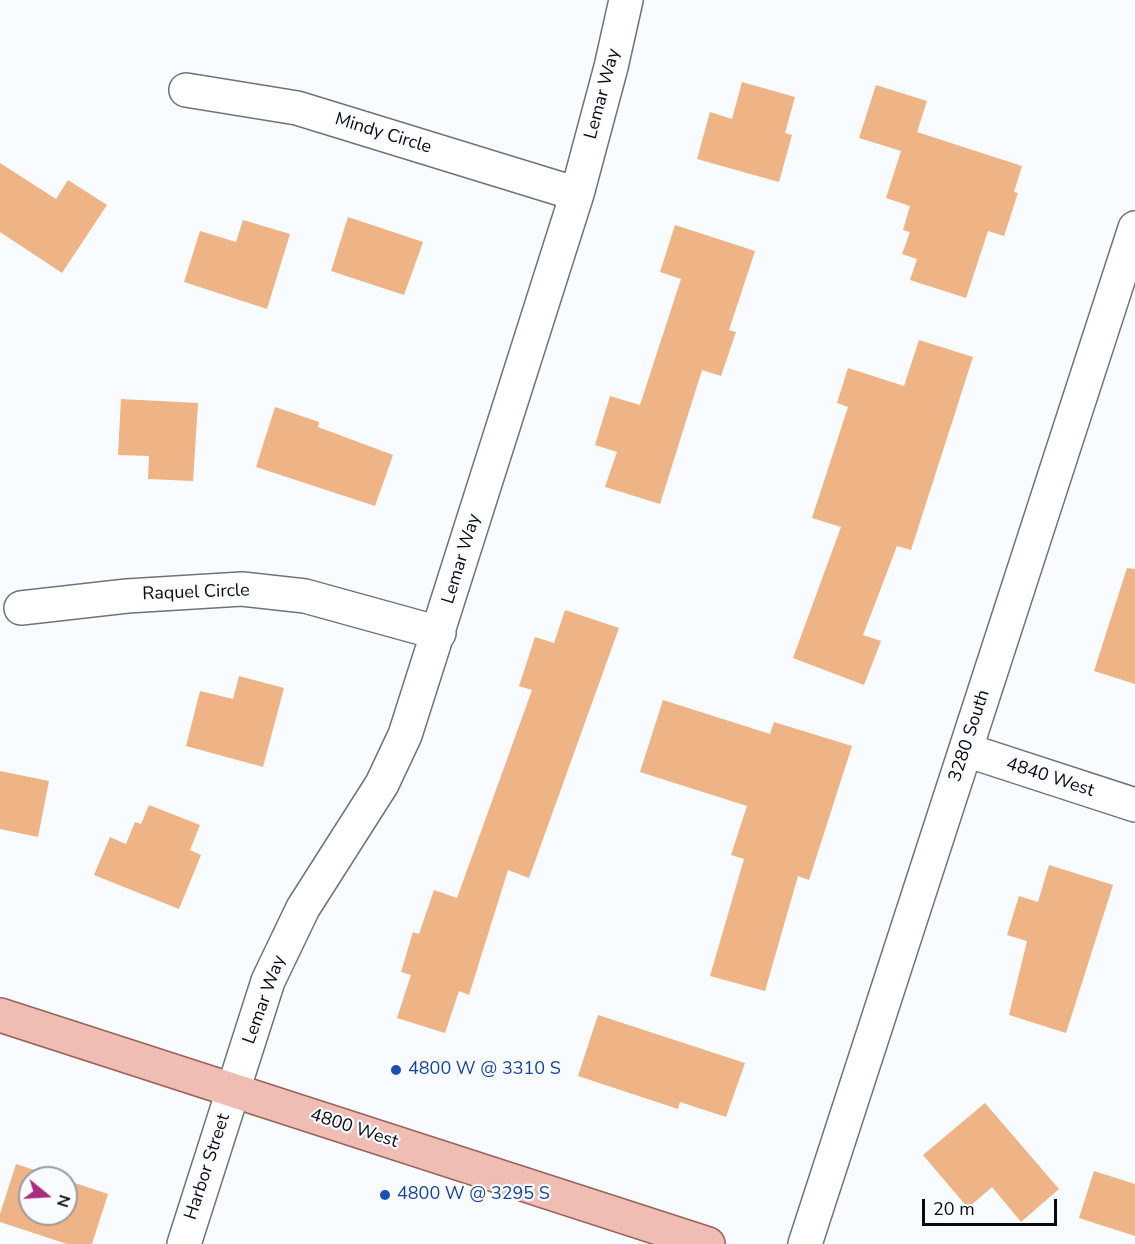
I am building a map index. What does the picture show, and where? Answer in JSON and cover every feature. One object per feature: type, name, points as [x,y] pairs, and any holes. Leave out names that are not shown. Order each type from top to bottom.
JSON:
[{"type":"main road","name":"4800 West","points":[[0,1015],[708,1244]]},
{"type":"street","name":"Lemar Way","points":[[233,1091],[268,981],[303,908],[382,784],[405,735],[577,194],[611,67],[626,0]]},
{"type":"street","name":"Mindy Circle","points":[[186,90],[297,108],[577,194]]},
{"type":"street","name":"3280 South","points":[[805,1244],[1135,228]]},
{"type":"street","name":"Raquel Circle","points":[[21,608],[127,596],[242,589],[305,596],[439,633]]},
{"type":"street","name":"4840 West","points":[[966,750],[1135,805]]},
{"type":"street","name":"Harbor Street","points":[[184,1244],[233,1091]]},
{"type":"building","points":[[742,82],[795,97],[785,133],[792,135],[779,182],[697,159],[710,112],[732,119]]},
{"type":"building","points":[[876,85],[927,101],[917,132],[1022,166],[1014,192],[1018,193],[1004,236],[988,231],[966,298],[910,280],[917,259],[902,254],[910,232],[903,230],[910,206],[886,198],[901,151],[859,138]]},
{"type":"building","points":[[0,163],[56,199],[68,180],[107,205],[62,273],[0,232]]},
{"type":"building","points":[[348,217],[423,242],[404,295],[331,271]]},
{"type":"building","points":[[243,220],[290,234],[267,309],[184,282],[200,231],[236,242]]},
{"type":"building","points":[[675,225],[755,251],[729,330],[736,332],[721,376],[702,370],[660,504],[605,487],[617,452],[595,445],[610,396],[640,405],[681,279],[660,272]]},
{"type":"building","points":[[919,340],[973,357],[911,550],[897,546],[863,635],[881,641],[864,685],[793,658],[841,527],[812,518],[848,407],[837,403],[848,368],[904,386]]},
{"type":"building","points":[[121,399],[198,403],[193,481],[148,479],[149,456],[118,455]]},
{"type":"building","points":[[275,407],[319,422],[318,427],[393,455],[375,506],[256,467]]},
{"type":"building","points":[[1127,568],[1135,569],[1135,684],[1094,671]]},
{"type":"building","points":[[565,610],[619,628],[529,878],[508,870],[469,995],[459,991],[445,1033],[397,1018],[411,975],[401,972],[413,932],[419,934],[434,890],[457,898],[532,690],[519,686],[535,637],[554,643]]},
{"type":"building","points":[[239,676],[284,688],[263,767],[186,746],[200,691],[233,699]]},
{"type":"building","points":[[663,700],[770,734],[774,722],[852,746],[809,880],[798,876],[765,991],[710,976],[744,859],[731,855],[747,806],[640,772]]},
{"type":"building","points":[[0,771],[49,781],[38,837],[0,829]]},
{"type":"building","points":[[149,805],[200,825],[190,850],[201,855],[179,909],[94,875],[110,837],[126,844],[135,822],[141,824]]},
{"type":"building","points":[[1049,865],[1113,885],[1066,1033],[1009,1015],[1027,941],[1007,935],[1019,896],[1038,902]]},
{"type":"building","points":[[598,1015],[745,1063],[726,1117],[680,1102],[678,1109],[578,1076]]},
{"type":"building","points":[[985,1103],[1059,1189],[1021,1222],[992,1187],[968,1208],[923,1155]]},
{"type":"building","points":[[16,1164],[22,1166],[18,1166],[18,1226],[78,1226],[78,1184],[108,1194],[92,1244],[67,1244],[0,1222],[0,1214]]},
{"type":"building","points":[[1094,1171],[1135,1184],[1135,1236],[1079,1218]]},
{"type":"place","name":"4800 W @ 3310 S","points":[[396,1070]]},
{"type":"place","name":"4800 W @ 3295 S","points":[[385,1195]]}]
